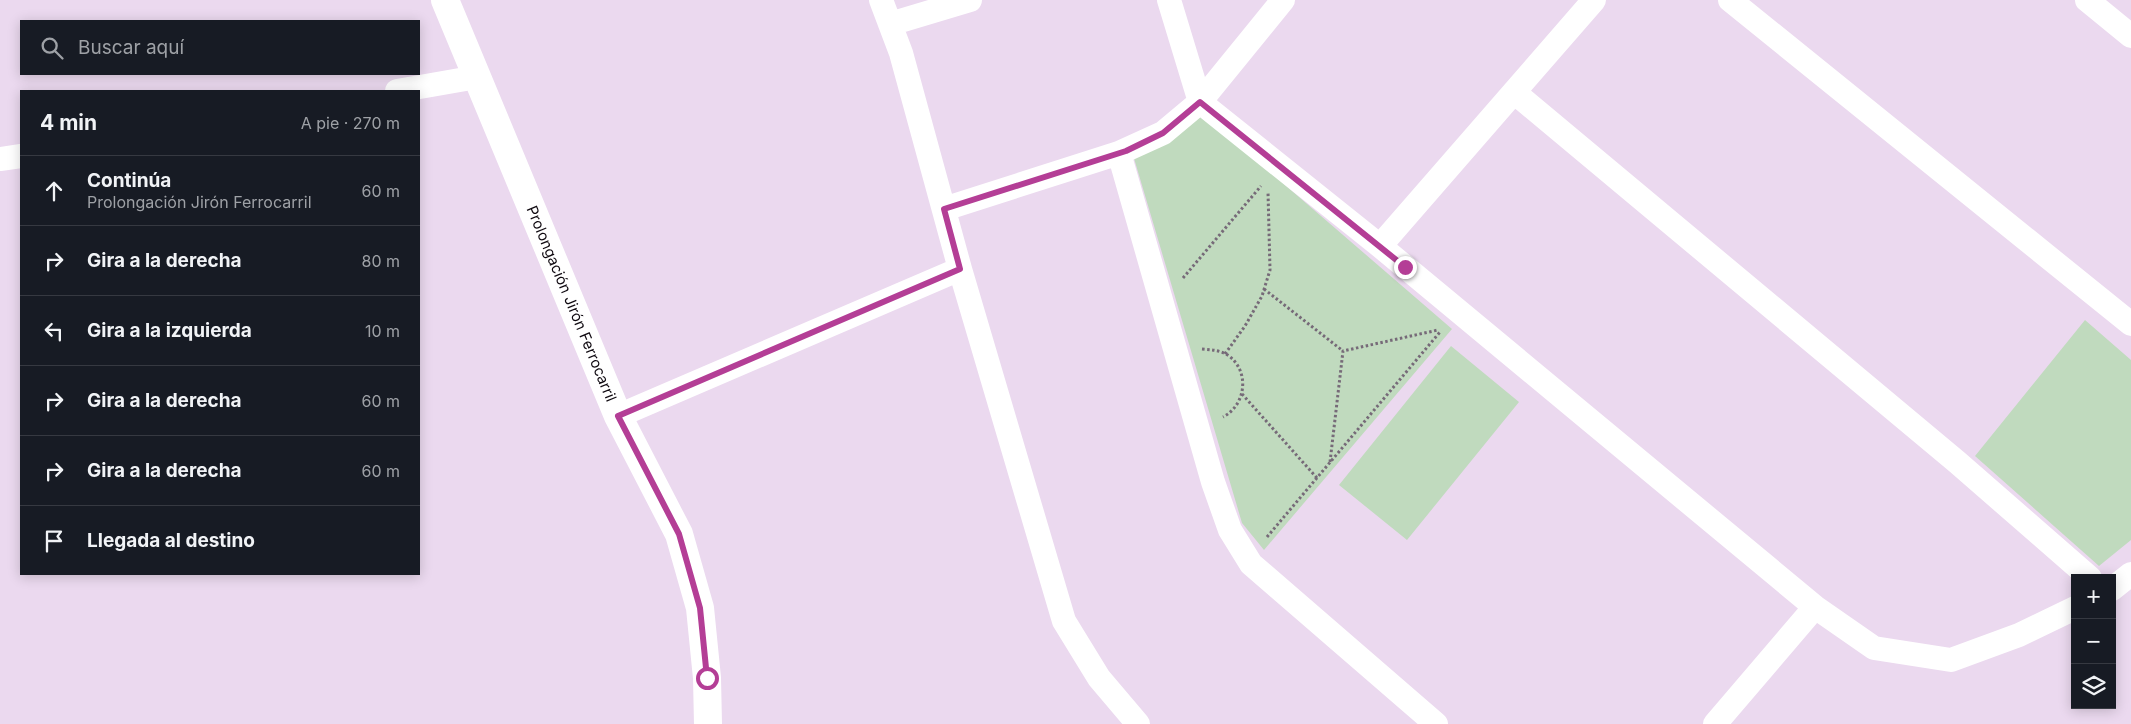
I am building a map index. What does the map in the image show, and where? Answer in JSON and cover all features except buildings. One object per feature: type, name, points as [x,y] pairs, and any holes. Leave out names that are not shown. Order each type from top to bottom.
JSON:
[{"type":"street","name":"Prolongación Jirón Ferrocarril","points":[[445,0],[618,416],[679,534],[700,608],[707,678],[708,724]]},
{"type":"street","points":[[881,0],[901,53],[960,269],[1064,621],[1099,678],[1138,724]]},
{"type":"street","points":[[890,24],[970,0]]},
{"type":"street","points":[[1169,0],[1200,102],[1273,172],[1380,246],[1815,607],[1874,648],[1951,660],[2019,635],[2071,610]]},
{"type":"street","points":[[944,209],[1119,153],[1163,133],[1200,102],[1283,0]]},
{"type":"street","points":[[1380,246],[1594,0]]},
{"type":"street","points":[[1730,0],[2131,324]]},
{"type":"street","points":[[2087,0],[2131,36]]},
{"type":"street","points":[[403,90],[477,78]]},
{"type":"street","points":[[1514,92],[1956,462],[2085,574]]},
{"type":"street","points":[[1119,153],[1212,482],[1230,530],[1251,564],[1436,724]]},
{"type":"street","points":[[0,159],[20,156]]},
{"type":"street","points":[[618,416],[960,269]]},
{"type":"street","points":[[2116,585],[2131,574]]},
{"type":"street","points":[[1715,724],[1815,607]]},
{"type":"path","points":[[1225,354],[1245,326],[1264,289],[1270,270],[1273,172]]},
{"type":"path","points":[[1162,304],[1273,172]]},
{"type":"path","points":[[1264,289],[1343,351]]},
{"type":"path","points":[[1435,323],[1442,329]]},
{"type":"path","points":[[1343,351],[1442,329]]},
{"type":"path","points":[[1260,534],[1265,540],[1442,329]]},
{"type":"path","points":[[1197,349],[1218,350],[1236,363],[1242,373],[1242,394],[1235,408],[1226,416],[1218,418]]},
{"type":"path","points":[[1330,462],[1343,351]]},
{"type":"path","points":[[1242,394],[1317,478]]},
{"type":"green space","points":[[1197,109],[1452,329],[1264,550],[1242,523],[1133,155]]},
{"type":"green space","points":[[2085,320],[2131,360],[2131,540],[2099,566],[1975,456]]},
{"type":"green space","points":[[1451,346],[1519,402],[1407,540],[1339,485]]},
{"type":"route","points":[[707,678],[700,608],[679,534],[618,416],[960,269],[944,209],[1126,151],[1163,133],[1200,102],[1405,267]]}]
